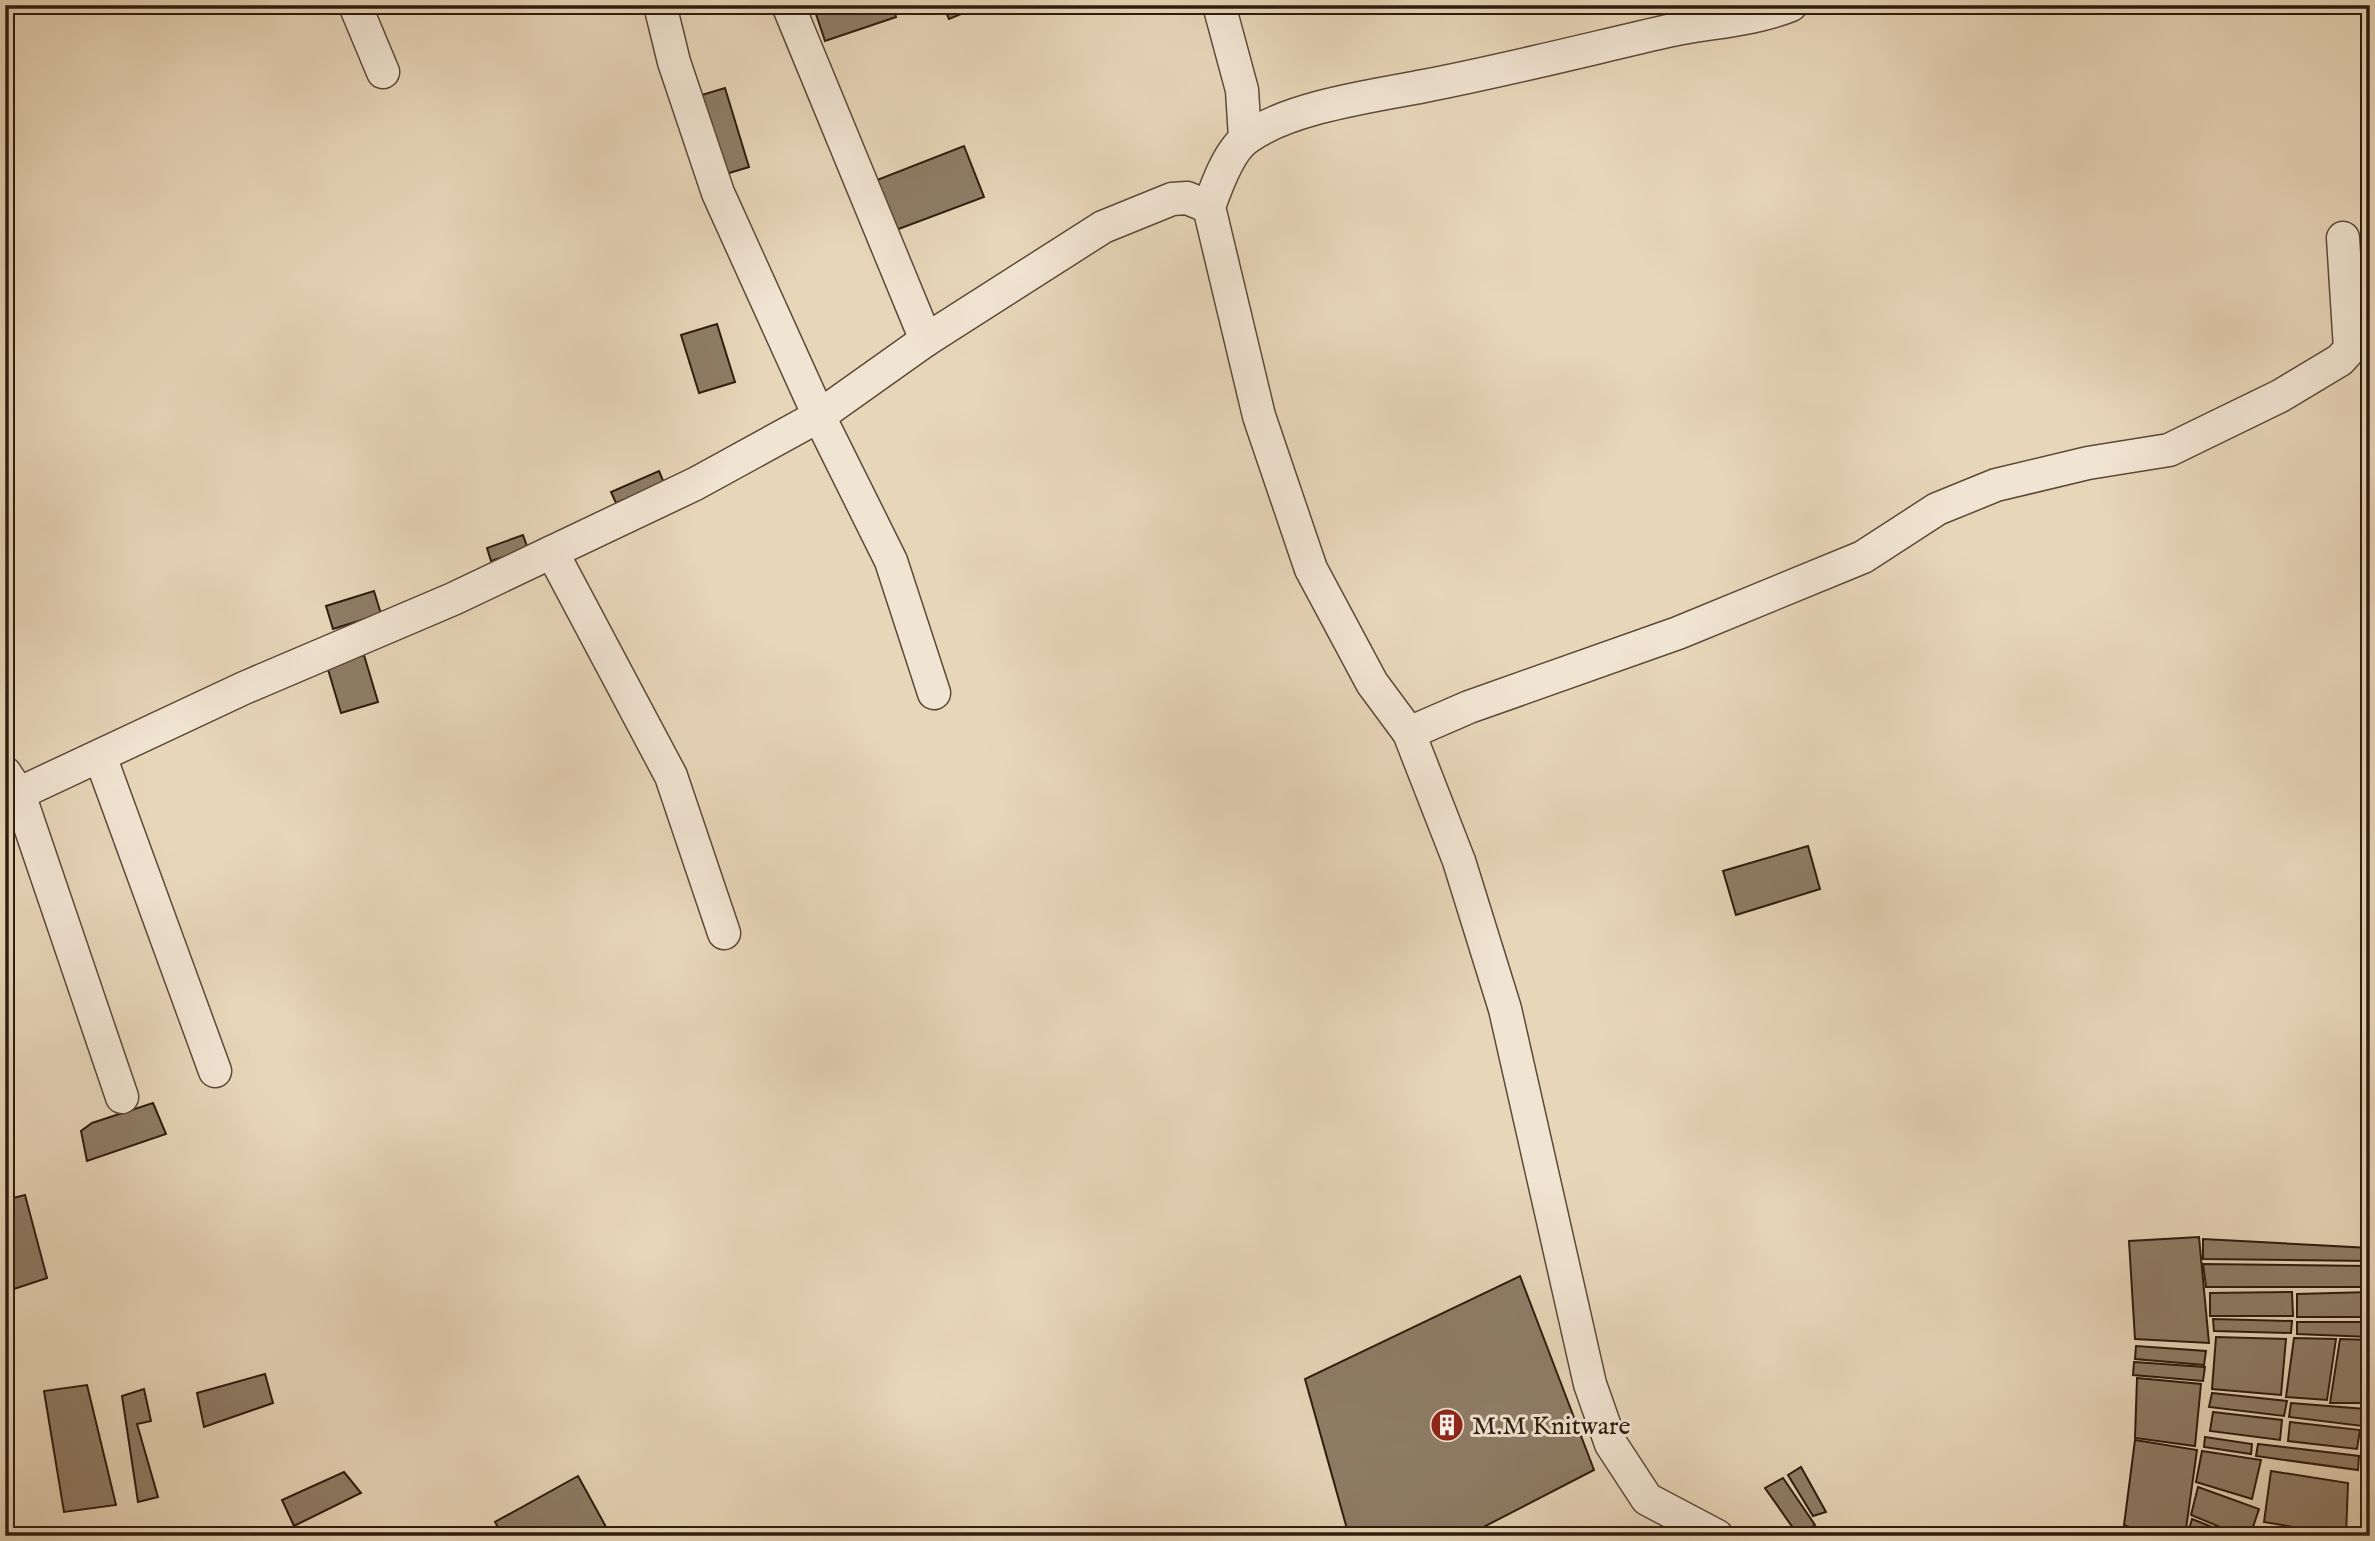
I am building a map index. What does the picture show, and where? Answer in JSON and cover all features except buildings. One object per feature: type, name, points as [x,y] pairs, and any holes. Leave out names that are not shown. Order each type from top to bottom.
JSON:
[{"type":"street","points":[[355,5],[383,72]]},
{"type":"street","points":[[660,5],[674,62],[719,193],[819,416],[891,562],[934,693]]},
{"type":"street","points":[[788,5],[926,340]]},
{"type":"street","points":[[1219,5],[1242,90],[1245,138]]},
{"type":"street","points":[[1717,1536],[1647,1499],[1611,1444],[1590,1384],[1505,1009],[1459,861],[1409,733],[1372,683],[1311,569],[1259,416],[1209,207],[1219,178],[1245,138],[1294,115],[1357,98],[1485,74],[1791,5]]},
{"type":"street","points":[[122,1097],[10,789],[100,757],[244,688],[453,599],[695,484],[819,416],[926,340],[1103,228],[1172,199],[1186,198],[1209,207]]},
{"type":"street","points":[[1409,733],[1469,707],[1678,634],[1863,557],[1937,509],[1996,485],[2088,463],[2169,450],[2280,396],[2340,360],[2350,349],[2343,238]]},
{"type":"street","points":[[552,552],[671,776],[724,933]]},
{"type":"street","points":[[100,757],[215,1071]]},
{"type":"place","name":"M.M Knitware","points":[[1447,1425]]}]
